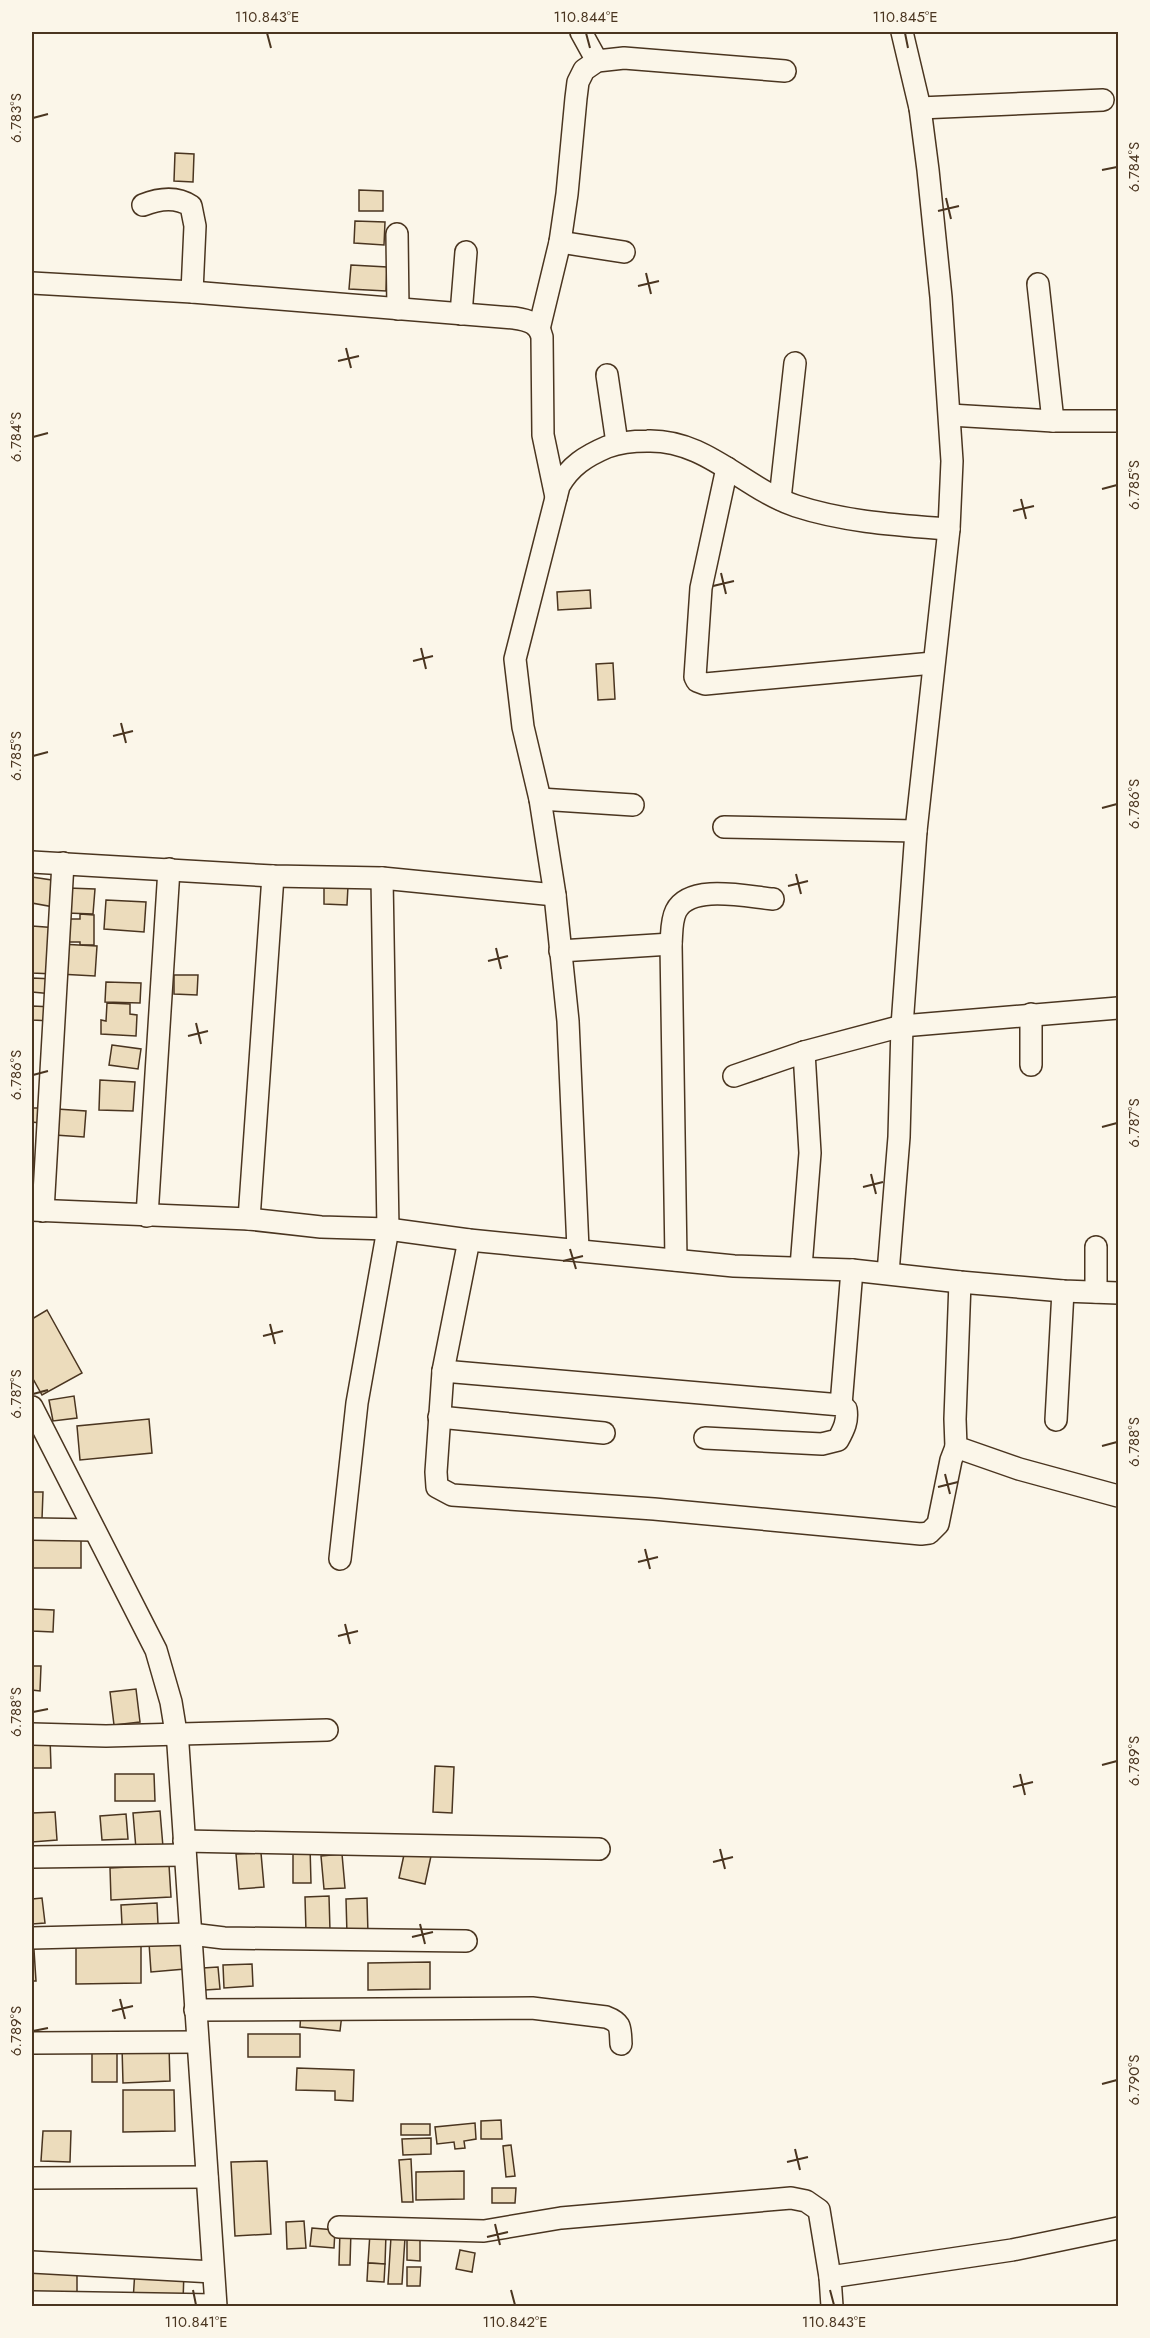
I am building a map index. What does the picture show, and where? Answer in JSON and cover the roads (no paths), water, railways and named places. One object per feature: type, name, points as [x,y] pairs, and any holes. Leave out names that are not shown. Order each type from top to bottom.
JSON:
[{"type":"street","points":[[581,32],[597,61]]},
{"type":"street","points":[[888,1273],[916,831],[949,529],[952,461],[941,297],[920,108],[902,32]]},
{"type":"street","points":[[556,497],[543,435],[543,343],[539,328],[560,242],[578,82],[584,70],[597,61],[636,58],[785,71]]},
{"type":"street","points":[[920,108],[1103,100]]},
{"type":"street","points":[[143,205],[169,199],[191,206],[195,226],[192,292]]},
{"type":"street","points":[[397,234],[398,309]]},
{"type":"street","points":[[560,242],[624,252]]},
{"type":"street","points":[[461,314],[466,252]]},
{"type":"street","points":[[32,283],[192,292],[523,319],[539,328]]},
{"type":"street","points":[[1038,284],[1053,421]]},
{"type":"street","points":[[780,499],[795,363]]},
{"type":"street","points":[[607,375],[617,443]]},
{"type":"street","points":[[950,415],[1053,421],[1119,421]]},
{"type":"street","points":[[578,1249],[568,1021],[555,895],[540,799],[523,727],[515,658],[556,497],[565,474],[578,461],[617,443],[655,441],[686,446],[780,499],[817,512],[847,519],[949,529]]},
{"type":"street","points":[[727,468],[700,588],[695,677],[697,681],[705,684],[933,663]]},
{"type":"street","points":[[540,799],[633,805]]},
{"type":"street","points":[[724,827],[916,831]]},
{"type":"street","points":[[32,862],[273,876],[382,878],[555,895]]},
{"type":"street","points":[[63,863],[37,1211],[249,1220],[321,1227],[388,1229],[469,1240],[734,1266],[852,1270],[1063,1291],[1119,1293]]},
{"type":"street","points":[[147,1216],[154,1069],[169,869]]},
{"type":"street","points":[[249,1220],[273,876]]},
{"type":"street","points":[[340,1559],[357,1403],[388,1229],[382,878]]},
{"type":"street","points":[[676,1260],[671,944],[676,910],[694,897],[728,894],[773,899]]},
{"type":"street","points":[[560,951],[671,944]]},
{"type":"street","points":[[734,1076],[804,1052],[902,1026],[1119,1008]]},
{"type":"street","points":[[1031,1014],[1031,1065]]},
{"type":"street","points":[[801,1267],[810,1153],[804,1052]]},
{"type":"street","points":[[469,1240],[443,1371],[439,1417],[437,1487],[452,1495],[654,1509],[928,1533],[938,1524],[951,1460],[956,1447],[960,1282]]},
{"type":"street","points":[[1096,1247],[1096,1292]]},
{"type":"street","points":[[841,1405],[852,1270]]},
{"type":"street","points":[[1056,1420],[1063,1291]]},
{"type":"street","points":[[443,1371],[841,1405],[846,1409],[845,1428],[838,1440],[822,1444],[705,1438]]},
{"type":"street","points":[[32,1407],[156,1650],[171,1702],[176,1734],[192,1934],[215,2306],[32,2302]]},
{"type":"street","points":[[439,1417],[604,1433]]},
{"type":"street","points":[[956,1447],[1019,1469],[1119,1496]]},
{"type":"street","points":[[32,1529],[94,1530]]},
{"type":"street","points":[[32,1734],[106,1736],[327,1730]]},
{"type":"street","points":[[32,1857],[185,1848],[599,1849]]},
{"type":"street","points":[[32,1938],[192,1934],[224,1938],[466,1941]]},
{"type":"street","points":[[195,2010],[532,2008],[615,2020],[621,2029],[621,2044]]},
{"type":"street","points":[[32,2043],[197,2042]]},
{"type":"street","points":[[32,2178],[207,2177]]},
{"type":"street","points":[[339,2227],[484,2231],[561,2218],[791,2198],[806,2201],[819,2210],[830,2277],[831,2307]]},
{"type":"street","points":[[830,2277],[1012,2250],[1119,2228]]},
{"type":"street","points":[[32,2262],[213,2272]]}]
